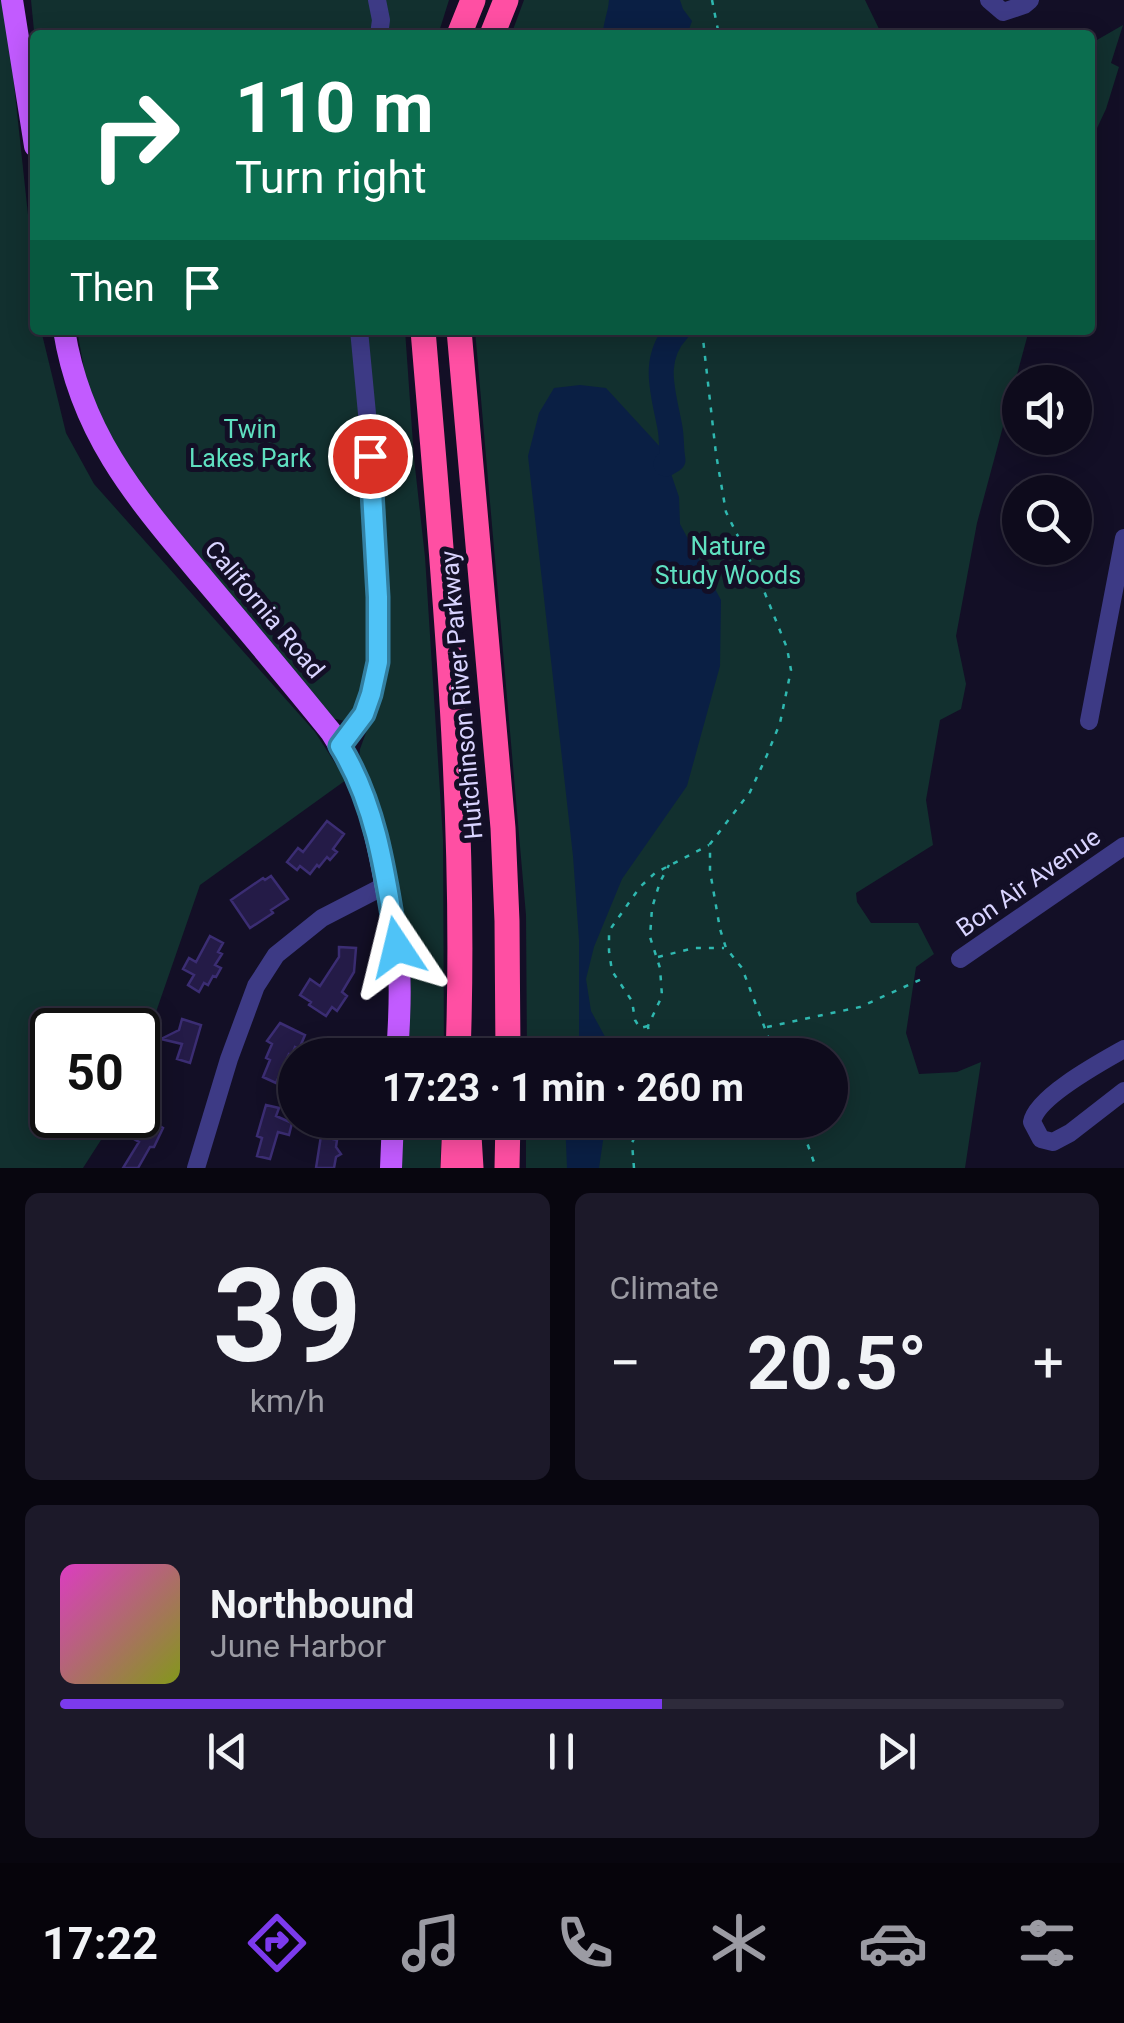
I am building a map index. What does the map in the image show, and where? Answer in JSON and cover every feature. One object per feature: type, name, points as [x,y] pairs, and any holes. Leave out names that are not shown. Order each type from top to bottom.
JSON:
[{"type":"highway","points":[[462,30],[473,0]]},
{"type":"highway","points":[[494,30],[506,0]]},
{"type":"highway","name":"Hutchinson River Parkway","points":[[423,335],[454,720],[459,1038]]},
{"type":"highway","name":"Hutchinson River Parkway","points":[[459,335],[503,828],[508,1038]]},
{"type":"highway","points":[[453,1168],[455,1138]]},
{"type":"highway","points":[[469,1138],[471,1168]]},
{"type":"highway","points":[[507,1168],[508,1138]]},
{"type":"main road","points":[[12,0],[30,100]]},
{"type":"main road","name":"California Road","points":[[65,335],[77,386],[117,469],[309,705],[353,768],[369,807],[386,884],[399,970],[397,1038]]},
{"type":"main road","points":[[391,1168],[393,1138]]},
{"type":"street","points":[[377,0],[380,30]]},
{"type":"street","points":[[989,0],[1003,12],[1030,0]]},
{"type":"street","points":[[340,746],[364,714],[378,662],[378,597],[359,335]]},
{"type":"street","points":[[1089,721],[1118,607],[1124,538]]},
{"type":"street","name":"Bon Air Avenue","points":[[960,959],[1124,846]]},
{"type":"street","points":[[196,1168],[256,986],[276,955],[322,918],[386,884]]},
{"type":"street","points":[[1124,1049],[1075,1078],[1035,1112],[1032,1122],[1041,1138],[1053,1142],[1070,1134],[1124,1091]]},
{"type":"path","points":[[712,0],[718,30]]},
{"type":"path","points":[[648,1026],[640,1028],[632,1001],[612,971],[609,931],[640,887],[655,873],[710,844],[750,792],[780,722],[791,670],[787,648],[760,581],[726,512],[703,335]]},
{"type":"path","points":[[710,844],[712,890],[720,929],[726,948],[742,968],[770,1038]]},
{"type":"path","points":[[649,1038],[648,1026],[662,996],[660,968],[650,936],[652,908],[670,864]]},
{"type":"path","points":[[657,958],[694,948],[726,948]]},
{"type":"path","points":[[766,1028],[860,1007],[924,978]]},
{"type":"path","points":[[634,1138],[634,1168]]},
{"type":"path","points":[[805,1138],[816,1168]]},
{"type":"green space","points":[[0,0],[5,0],[30,233],[30,335],[42,335],[66,433],[94,484],[315,732],[346,780],[200,885],[157,1008],[30,1008],[30,1138],[102,1138],[83,1168],[0,1168]]},
{"type":"green space","points":[[31,0],[449,0],[440,30],[34,30]]},
{"type":"green space","points":[[524,0],[865,0],[880,30],[513,30]]},
{"type":"green space","points":[[1123,25],[1111,63],[1119,67],[1095,132],[1095,41]]},
{"type":"green space","name":"Twin Lakes Park","points":[[78,335],[405,335],[425,557],[443,839],[444,1038],[400,1038],[359,761],[382,689],[385,656],[371,635],[366,681],[358,702],[345,721],[331,718],[144,495],[120,459],[87,385]]},
{"type":"green space","name":"Nature Study Woods","points":[[475,335],[1028,335],[1020,365],[1002,365],[1002,430],[977,523],[956,636],[966,684],[961,709],[940,720],[926,800],[933,845],[856,893],[857,902],[871,923],[918,923],[934,954],[916,967],[906,1033],[919,1074],[957,1072],[981,1062],[965,1168],[526,1168],[526,1138],[848,1138],[848,1038],[527,1038],[526,915]]},
{"type":"green space","points":[[398,1138],[441,1138],[440,1168],[397,1168]]},
{"type":"water","points":[[609,0],[680,0],[692,21],[689,30],[604,30]]},
{"type":"water","points":[[554,388],[606,388],[663,450],[679,497],[680,524],[721,600],[720,666],[687,786],[622,879],[594,947],[586,979],[591,1011],[606,1038],[579,1038],[579,940],[573,856],[528,456],[539,413]]},
{"type":"water","points":[[566,1138],[603,1138],[599,1168],[567,1168]]},
{"type":"building","points":[[327,821],[344,834],[333,849],[337,852],[310,874],[300,866],[297,870],[287,862],[298,848],[303,852]]},
{"type":"building","points":[[271,876],[288,899],[250,928],[231,900]]},
{"type":"building","points":[[210,936],[223,943],[215,965],[221,968],[199,992],[188,985],[194,975],[183,969],[189,958],[196,962]]},
{"type":"building","points":[[339,947],[356,948],[354,972],[342,992],[347,996],[337,1011],[332,1007],[326,1016],[300,995],[310,979],[320,986],[339,957]]},
{"type":"building","points":[[182,1019],[201,1025],[190,1063],[177,1059],[182,1044],[161,1039],[179,1030]]},
{"type":"building","points":[[280,1023],[305,1035],[278,1038],[276,1083],[263,1077],[272,1044],[267,1041]]},
{"type":"building","points":[[266,1105],[278,1108],[278,1132],[270,1159],[257,1156],[262,1138],[257,1136]]},
{"type":"building","points":[[132,1138],[158,1138],[138,1168],[123,1168],[139,1142]]},
{"type":"building","points":[[321,1138],[337,1140],[341,1154],[336,1157],[334,1168],[316,1168]]},
{"type":"waterway","points":[[666,464],[673,460],[661,378],[664,353],[674,335]]},
{"type":"route","points":[[370,456],[378,662],[364,714],[340,746],[369,807],[397,947]]}]
